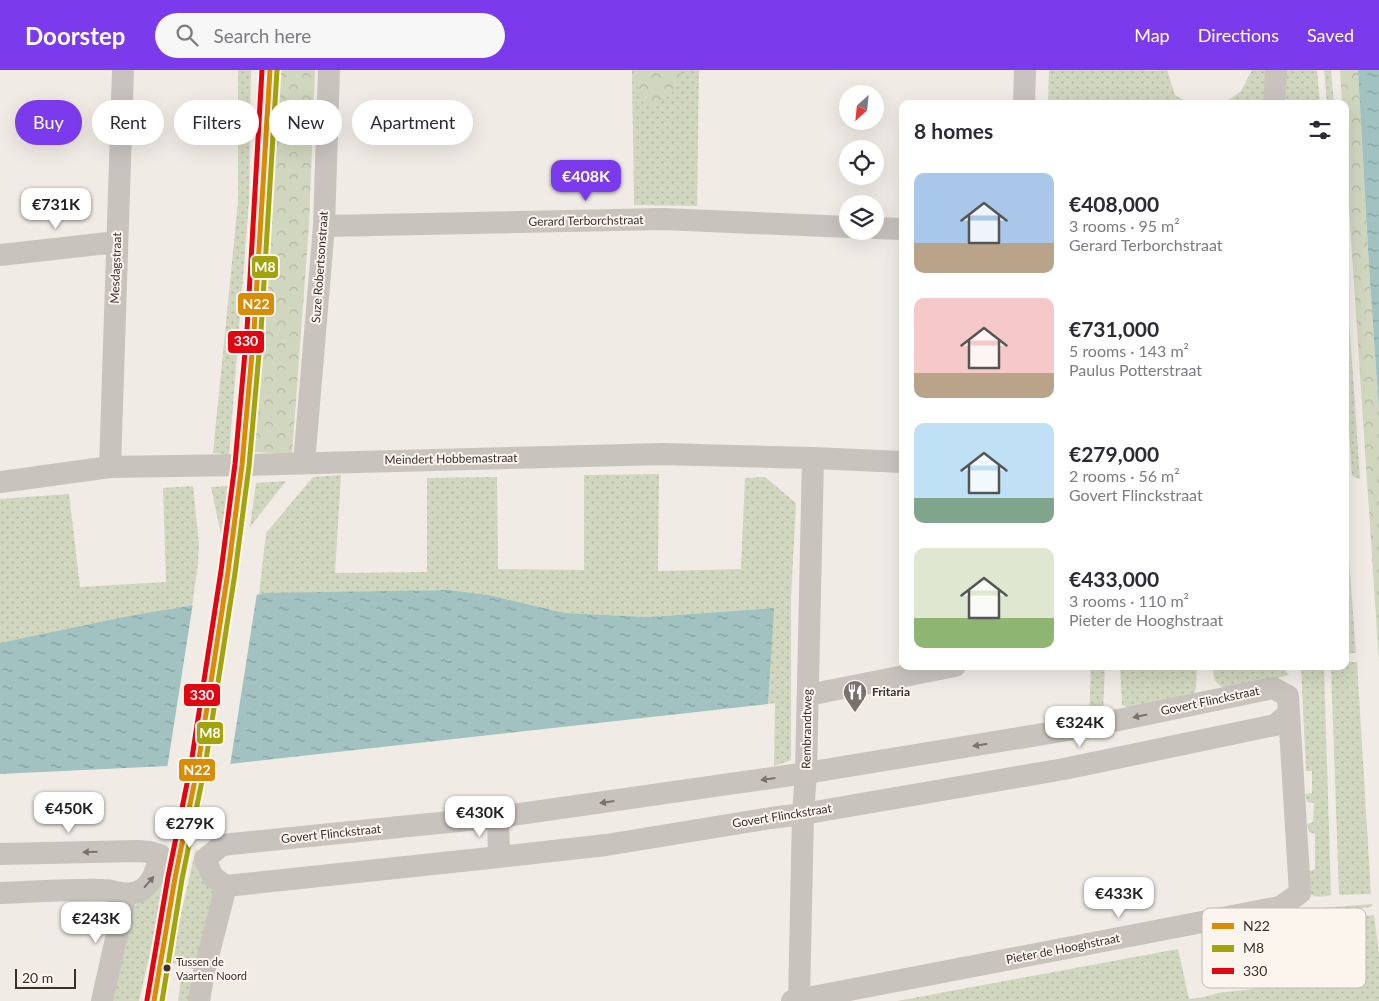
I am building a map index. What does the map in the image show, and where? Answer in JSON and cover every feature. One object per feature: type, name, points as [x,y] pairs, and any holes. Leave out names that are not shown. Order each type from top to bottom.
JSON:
[{"type":"street","name":"Mesdagstraat","points":[[110,466],[123,70]]},
{"type":"street","name":"Suze Robertsonstraat","points":[[304,463],[324,226],[328,70]]},
{"type":"street","points":[[1024,100],[1025,70]]},
{"type":"street","points":[[1274,100],[1276,70]]},
{"type":"street","name":"Gerard Terborchstraat","points":[[324,226],[664,219],[839,227]]},
{"type":"street","points":[[884,228],[899,229]]},
{"type":"street","points":[[0,255],[117,242]]},
{"type":"street","name":"Meindert Hobbemastraat","points":[[0,482],[110,466],[242,465],[663,454],[899,462]]},
{"type":"street","name":"Rembrandtweg","points":[[797,1001],[806,773],[813,458]]},
{"type":"street","points":[[808,695],[935,670]]},
{"type":"street","name":"Govert Flinckstraat","points":[[1273,688],[1288,696],[1289,713],[1275,724],[1064,768],[803,814],[606,845],[226,886],[213,877],[205,859],[222,845],[498,817],[806,773],[1060,732],[1273,688]]},
{"type":"street","name":"Pieter de Hooghstraat","points":[[1275,908],[1280,907],[1300,893],[1289,713]]},
{"type":"street","points":[[1060,732],[1064,768]]},
{"type":"street","points":[[498,817],[499,857]]},
{"type":"street","points":[[0,854],[138,851],[160,855],[150,883],[138,892],[126,894],[106,890],[0,893]]},
{"type":"street","points":[[199,1001],[204,972],[226,886]]},
{"type":"street","points":[[102,1001],[126,894]]},
{"type":"street","name":"Pieter de Hooghstraat","points":[[797,1001],[1202,922]]},
{"type":"green space","points":[[238,70],[251,70],[251,100],[238,100]]},
{"type":"green space","points":[[279,70],[315,70],[314,100],[277,100]]},
{"type":"green space","points":[[632,70],[699,70],[697,206],[634,205]]},
{"type":"green space","points":[[636,70],[682,70],[676,89],[655,107],[639,98]]},
{"type":"green space","points":[[1049,70],[1167,70],[1175,95],[1183,100],[1048,100]]},
{"type":"green space","points":[[1252,70],[1269,70],[1267,100],[1229,100],[1241,91]]},
{"type":"green space","points":[[1285,70],[1317,70],[1320,100],[1283,100]]},
{"type":"green space","points":[[1324,70],[1331,70],[1334,100],[1327,100]]},
{"type":"green space","points":[[1340,70],[1358,70],[1379,410],[1379,662],[1349,208],[1349,100],[1342,100]]},
{"type":"green space","points":[[238,145],[250,145],[249,201],[229,455],[213,453],[238,202]]},
{"type":"green space","points":[[275,145],[312,145],[309,225],[292,454],[254,452],[266,317]]},
{"type":"green space","points":[[1349,318],[1360,479],[1352,476],[1349,431]]},
{"type":"green space","points":[[659,474],[658,571],[741,569],[745,478],[765,477],[796,503],[791,597],[791,760],[774,766],[775,703],[768,704],[773,608],[649,617],[565,613],[489,595],[449,590],[259,595],[266,533],[313,477],[341,475],[335,573],[427,572],[427,478],[497,477],[498,569],[584,570],[584,475]]},
{"type":"green space","points":[[286,481],[250,527],[256,483]]},
{"type":"green space","points":[[193,486],[199,544],[192,606],[0,644],[0,499],[69,494],[80,587],[166,582],[163,488]]},
{"type":"green space","points":[[211,487],[229,487],[221,534]]},
{"type":"green space","points":[[1349,559],[1356,653],[1349,653]]},
{"type":"green space","points":[[1349,662],[1357,662],[1371,894],[1339,895],[1331,670],[1349,670]]},
{"type":"green space","points":[[1091,670],[1105,670],[1103,712],[1089,718]]},
{"type":"green space","points":[[1120,670],[1197,670],[1196,689],[1191,697],[1133,709],[1122,705]]},
{"type":"green space","points":[[1213,670],[1285,670],[1289,675],[1228,690],[1220,686]]},
{"type":"green space","points":[[1301,670],[1324,670],[1331,895],[1323,897],[1310,894],[1308,872],[1315,869],[1315,834],[1309,832],[1307,824],[1313,822],[1314,803],[1307,802],[1305,794],[1312,793],[1312,771],[1306,771]]},
{"type":"green space","points":[[196,848],[203,868],[212,885],[215,901],[198,970],[170,963]]},
{"type":"green space","points":[[168,874],[139,1001],[109,1001],[130,910]]},
{"type":"green space","points":[[1372,904],[1372,907],[1362,908],[1321,908]]},
{"type":"green space","points":[[1374,915],[1379,953],[1379,1001],[897,1001],[1178,949],[1189,999],[1218,993],[1261,988],[1366,988],[1366,916]]},
{"type":"green space","points":[[182,971],[197,974],[191,1001],[178,1001]]},
{"type":"water","points":[[1358,70],[1379,70],[1379,410],[1369,267]]},
{"type":"water","points":[[449,590],[489,595],[565,613],[649,617],[774,608],[768,704],[230,764],[215,755],[188,758],[168,766],[0,774],[0,643],[129,616],[267,593]]},
{"type":"pier","points":[[257,593],[230,766],[215,758],[189,760],[167,769],[193,603]]},
{"type":"transit line","name":"330","points":[[147,1000],[168,877],[191,764],[221,571],[235,464],[247,330],[262,70]]},
{"type":"transit line","name":"N22","points":[[154,1001],[175,878],[198,765],[228,572],[242,465],[254,331],[270,70]]},
{"type":"transit line","name":"M8","points":[[162,1001],[182,879],[205,766],[235,573],[249,466],[261,331],[277,70]]},
{"type":"place","name":"Fritaria","points":[[855,713]]},
{"type":"place","name":"Tussen de Vaarten Noord","points":[[167,968]]}]
